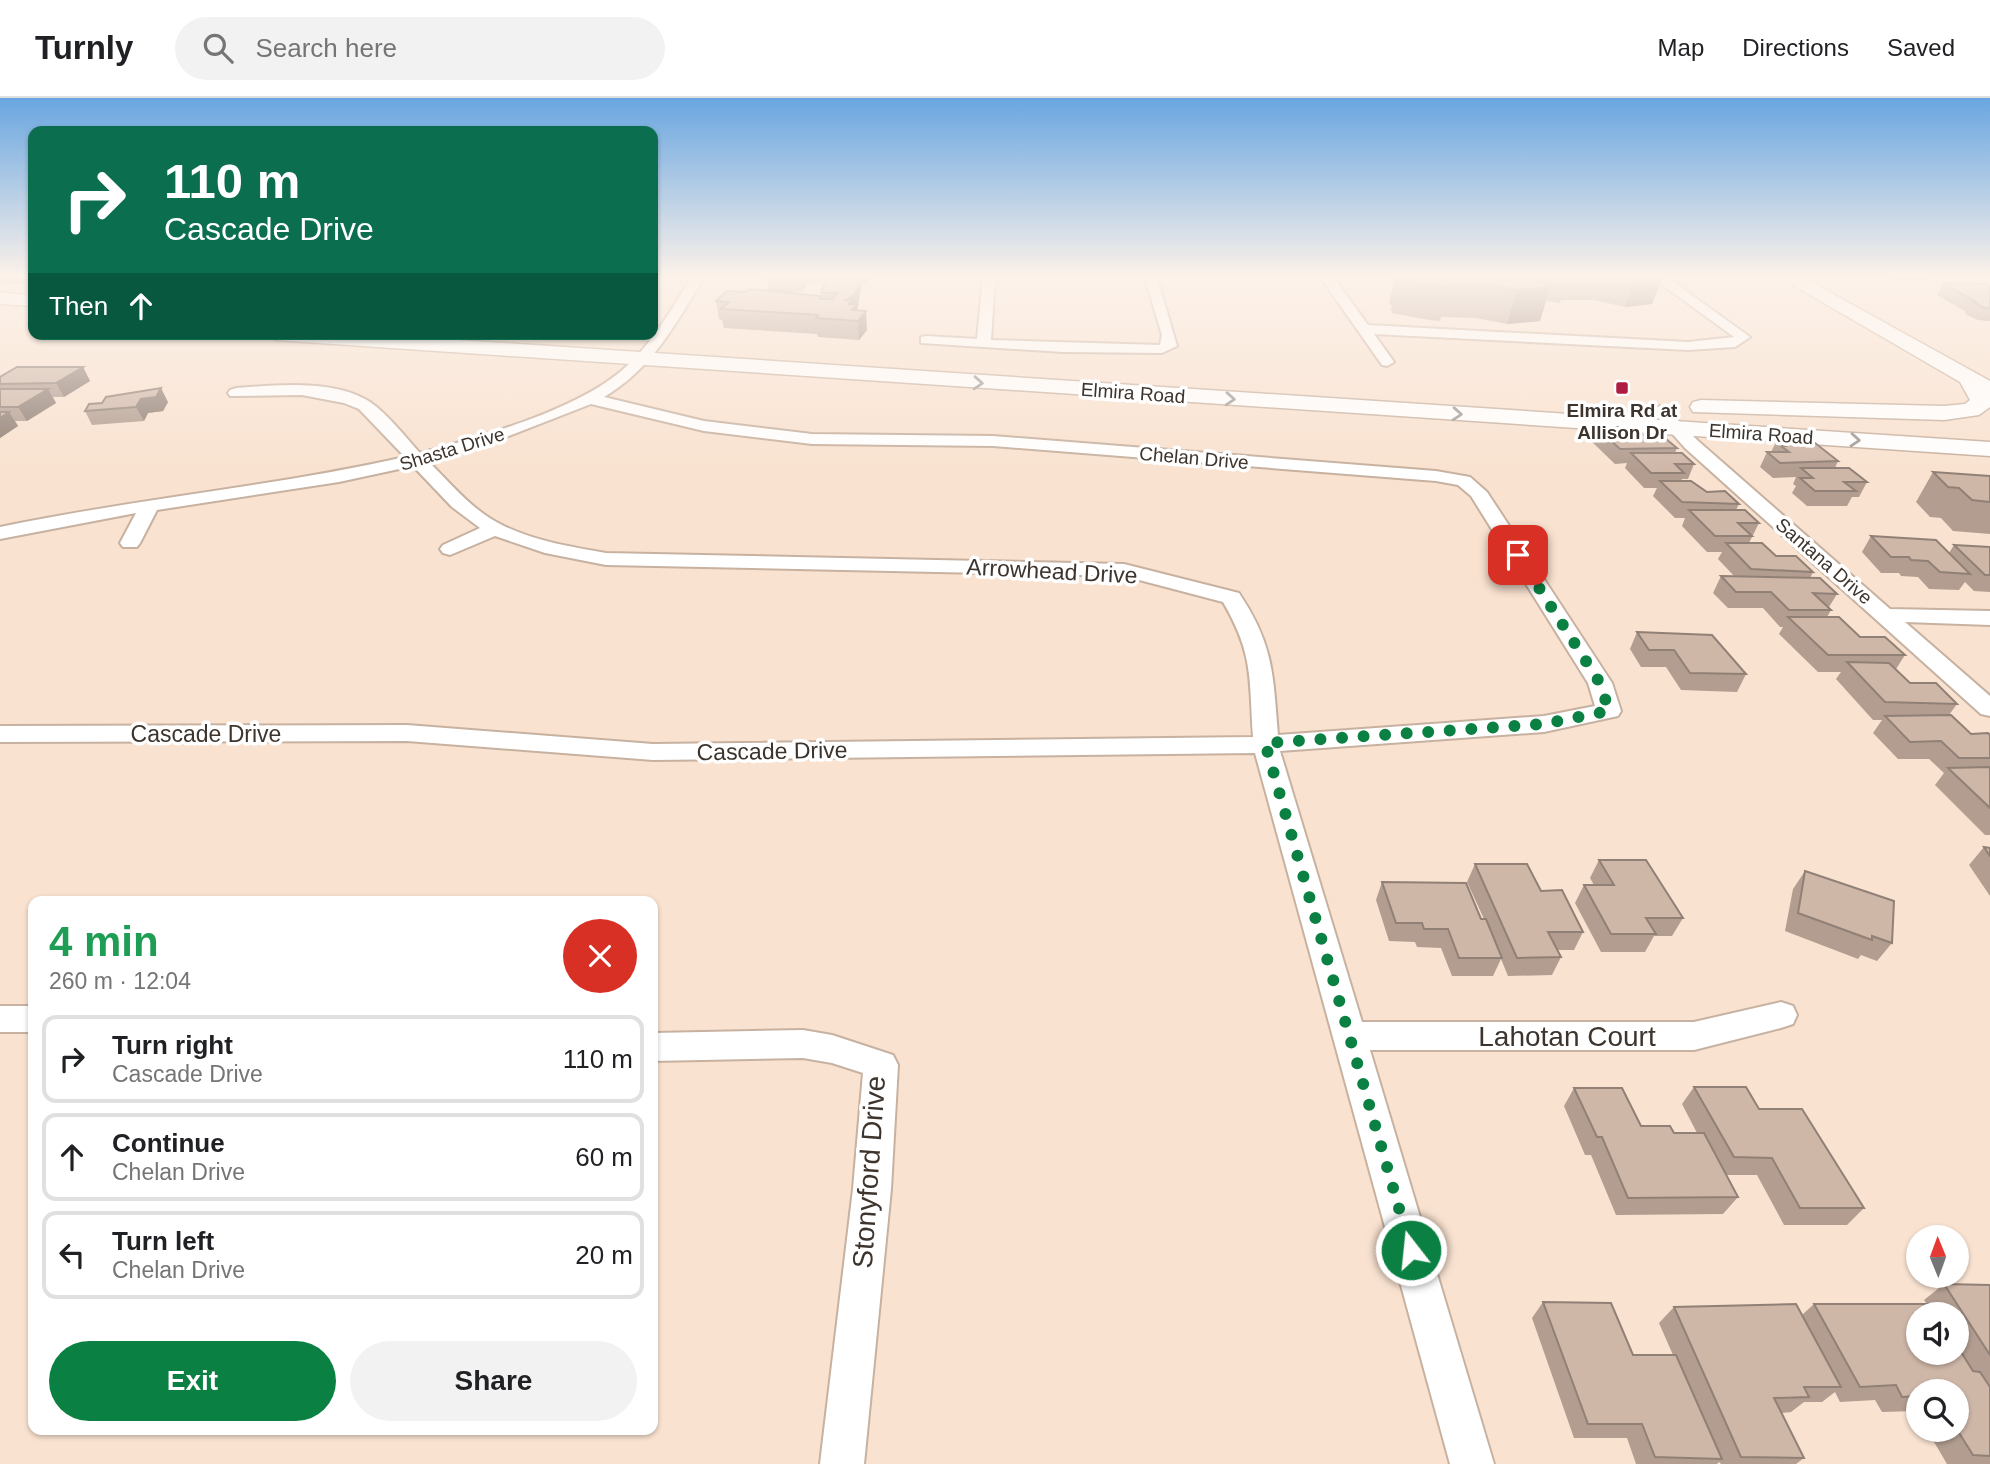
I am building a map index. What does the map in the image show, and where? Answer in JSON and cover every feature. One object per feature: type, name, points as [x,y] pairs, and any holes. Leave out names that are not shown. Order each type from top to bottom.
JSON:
[{"type":"main road","name":"Elmira Road","points":[[456,342],[648,350],[1632,408],[1667,419],[1990,431]]},
{"type":"main road","name":"Elmira Road","points":[[596,342],[648,350],[1667,419],[1990,449]]},
{"type":"main road","points":[[1903,342],[1990,390]]},
{"type":"main road","points":[[1632,408],[1766,407],[1944,414],[1971,410],[1982,402],[1969,379]]},
{"type":"street","name":"Shasta Drive","points":[[0,533],[68,519],[303,485],[417,461],[521,428],[589,398],[618,379],[655,342]]},
{"type":"street","points":[[951,342],[1149,351],[1170,346],[1170,342]]},
{"type":"street","points":[[1372,342],[1387,362]]},
{"type":"street","points":[[1607,342],[1688,346],[1737,342]]},
{"type":"street","name":"Arrowhead Drive","points":[[236,393],[282,389],[319,391],[346,397],[365,406],[459,503],[494,529],[552,549],[606,559],[704,563],[1124,570],[1231,598],[1249,628],[1261,663],[1265,743],[1274,779],[1472,1464]]},
{"type":"street","name":"Chelan Drive","points":[[589,398],[704,426],[779,436],[864,441],[993,441],[1464,481],[1478,492],[1600,683],[1609,711],[1544,724]]},
{"type":"street","name":"Santana Drive","points":[[1667,419],[1990,709]]},
{"type":"street","points":[[130,543],[149,507]]},
{"type":"street","points":[[450,549],[494,529]]},
{"type":"street","points":[[1886,615],[1990,618]]},
{"type":"street","name":"Cascade Drive","points":[[0,734],[407,733],[653,752],[1223,747],[1544,724]]},
{"type":"street","name":"Lahotan Court","points":[[1350,1036],[1694,1036],[1781,1015]]},
{"type":"street","points":[[0,1019],[28,1019]]},
{"type":"street","name":"Stonyford Drive","points":[[658,1047],[803,1044],[832,1049],[881,1065],[872,1189],[842,1464]]},
{"type":"building","points":[[17,367],[83,367],[56,383],[0,384],[0,377]]},
{"type":"building","points":[[161,388],[156,397],[141,399],[136,407],[85,411],[89,404],[102,403],[106,397]]},
{"type":"building","points":[[0,389],[48,389],[18,407],[0,407]]},
{"type":"building","points":[[1596,427],[1635,427],[1648,439],[1666,439],[1677,448],[1620,449]]},
{"type":"building","points":[[1810,439],[1838,461],[1780,463],[1767,452],[1789,452],[1777,440]]},
{"type":"building","points":[[1631,453],[1682,453],[1694,464],[1675,464],[1684,473],[1651,473]]},
{"type":"building","points":[[1801,468],[1849,468],[1867,482],[1844,482],[1856,491],[1815,491],[1800,478],[1813,478]]},
{"type":"building","points":[[1933,472],[1990,476],[1990,502],[1972,500],[1959,488],[1948,487]]},
{"type":"building","points":[[1660,481],[1691,481],[1707,492],[1725,491],[1739,504],[1682,502]]},
{"type":"building","points":[[1689,510],[1745,510],[1759,523],[1738,523],[1752,536],[1715,536]]},
{"type":"building","points":[[1871,536],[1936,540],[1970,574],[1940,572],[1928,561],[1891,557]]},
{"type":"building","points":[[1726,543],[1762,543],[1776,556],[1796,556],[1813,572],[1751,569]]},
{"type":"building","points":[[1954,545],[1990,547],[1990,575],[1985,575]]},
{"type":"building","points":[[1721,576],[1820,578],[1837,594],[1813,593],[1831,610],[1789,610],[1771,592],[1736,592]]},
{"type":"building","points":[[1788,617],[1839,617],[1860,637],[1885,637],[1905,655],[1828,655]]},
{"type":"building","points":[[1637,632],[1712,635],[1746,674],[1690,673],[1674,650],[1649,650]]},
{"type":"building","points":[[1847,662],[1889,663],[1910,683],[1936,683],[1957,704],[1885,702]]},
{"type":"building","points":[[1951,715],[1971,734],[1990,735],[1990,758],[1959,758],[1941,741],[1910,742],[1885,716]]},
{"type":"building","points":[[1990,767],[1990,808],[1948,768]]},
{"type":"building","points":[[1599,860],[1646,860],[1683,918],[1646,918],[1656,934],[1611,934],[1584,885],[1614,885]]},
{"type":"building","points":[[1475,864],[1527,864],[1541,891],[1562,890],[1583,932],[1548,932],[1561,957],[1517,958]]},
{"type":"building","points":[[1805,871],[1894,901],[1892,943],[1872,936],[1872,940],[1798,913]]},
{"type":"building","points":[[1382,882],[1466,883],[1481,919],[1486,919],[1502,958],[1459,958],[1448,929],[1424,929],[1422,923],[1396,923]]},
{"type":"building","points":[[1694,1087],[1746,1087],[1759,1109],[1802,1109],[1864,1208],[1800,1208],[1772,1158],[1734,1157]]},
{"type":"building","points":[[1574,1088],[1622,1088],[1641,1126],[1670,1126],[1674,1133],[1704,1133],[1738,1197],[1628,1198],[1602,1137],[1597,1137]]},
{"type":"building","points":[[1990,1285],[1990,1355],[1969,1323],[1969,1302],[1956,1302],[1947,1288]]},
{"type":"building","points":[[1543,1302],[1611,1303],[1633,1355],[1676,1355],[1722,1459],[1655,1457],[1642,1424],[1588,1424]]},
{"type":"building","points":[[1796,1304],[1841,1387],[1804,1387],[1809,1397],[1774,1398],[1804,1458],[1741,1457],[1674,1307]]},
{"type":"building","points":[[1814,1304],[1906,1304],[1906,1365],[1969,1365],[1973,1371],[1980,1372],[1990,1387],[1990,1456],[1973,1455],[1965,1442],[1969,1442],[1969,1379],[1906,1379],[1906,1397],[1902,1397],[1896,1385],[1860,1387]]},
{"type":"place","name":"Elmira Rd at Allison Dr","points":[[1622,388]]},
{"type":"route","points":[[1411,1250],[1265,743],[1544,724],[1609,711],[1600,683],[1518,555]]}]
